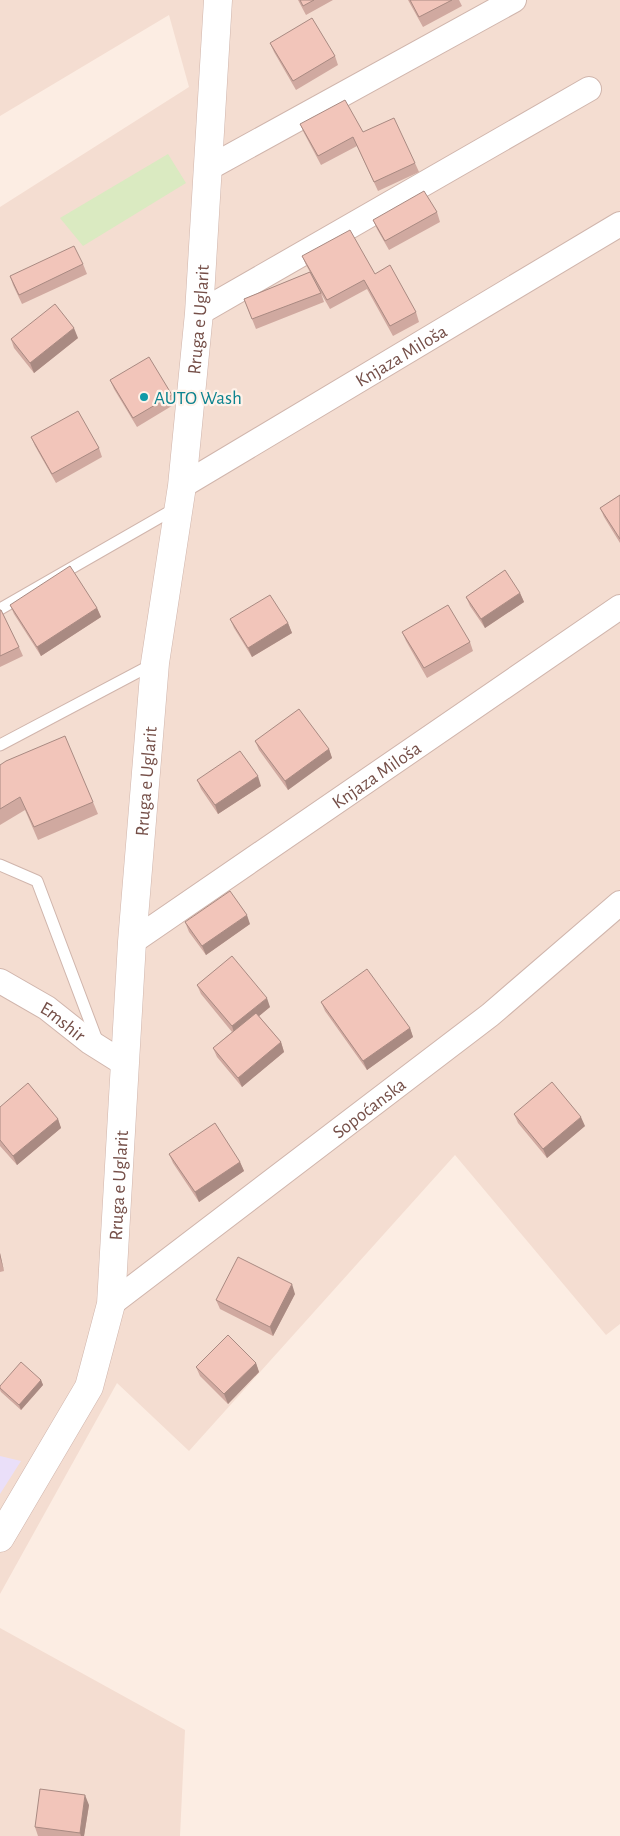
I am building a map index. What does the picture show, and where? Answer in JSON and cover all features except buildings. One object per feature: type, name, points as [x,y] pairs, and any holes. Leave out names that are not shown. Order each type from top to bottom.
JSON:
[{"type":"street","name":"Rruga e Uglarit","points":[[0,1538],[89,1388],[111,1304],[132,942],[155,663],[179,496],[199,313],[206,169],[218,0]]},
{"type":"street","points":[[206,169],[514,0]]},
{"type":"street","points":[[199,313],[589,89]]},
{"type":"street","name":"Knjaza Miloša","points":[[179,496],[620,224]]},
{"type":"street","name":"Knjaza Miloša","points":[[132,942],[620,607]]},
{"type":"street","name":"Sopoćanska","points":[[111,1304],[490,1015],[620,903]]},
{"type":"street","name":"Emshir","points":[[0,981],[47,1008],[90,1042],[125,1064]]},
{"type":"lane","points":[[0,609],[179,496]]},
{"type":"lane","points":[[0,745],[155,663]]},
{"type":"lane","points":[[0,865],[37,881],[99,1046]]},
{"type":"shaded area","points":[[0,0],[620,0],[620,1324],[606,1335],[455,1155],[189,1451],[117,1383],[0,1594],[0,207],[189,87],[169,15],[0,116]]},
{"type":"shaded area","points":[[0,1456],[21,1461],[0,1494]]},
{"type":"shaded area","points":[[0,1628],[185,1730],[180,1836],[0,1836]]},
{"type":"green space","points":[[168,154],[186,183],[83,246],[60,218]]},
{"type":"place","name":"AUTO Wash","points":[[144,397]]}]
